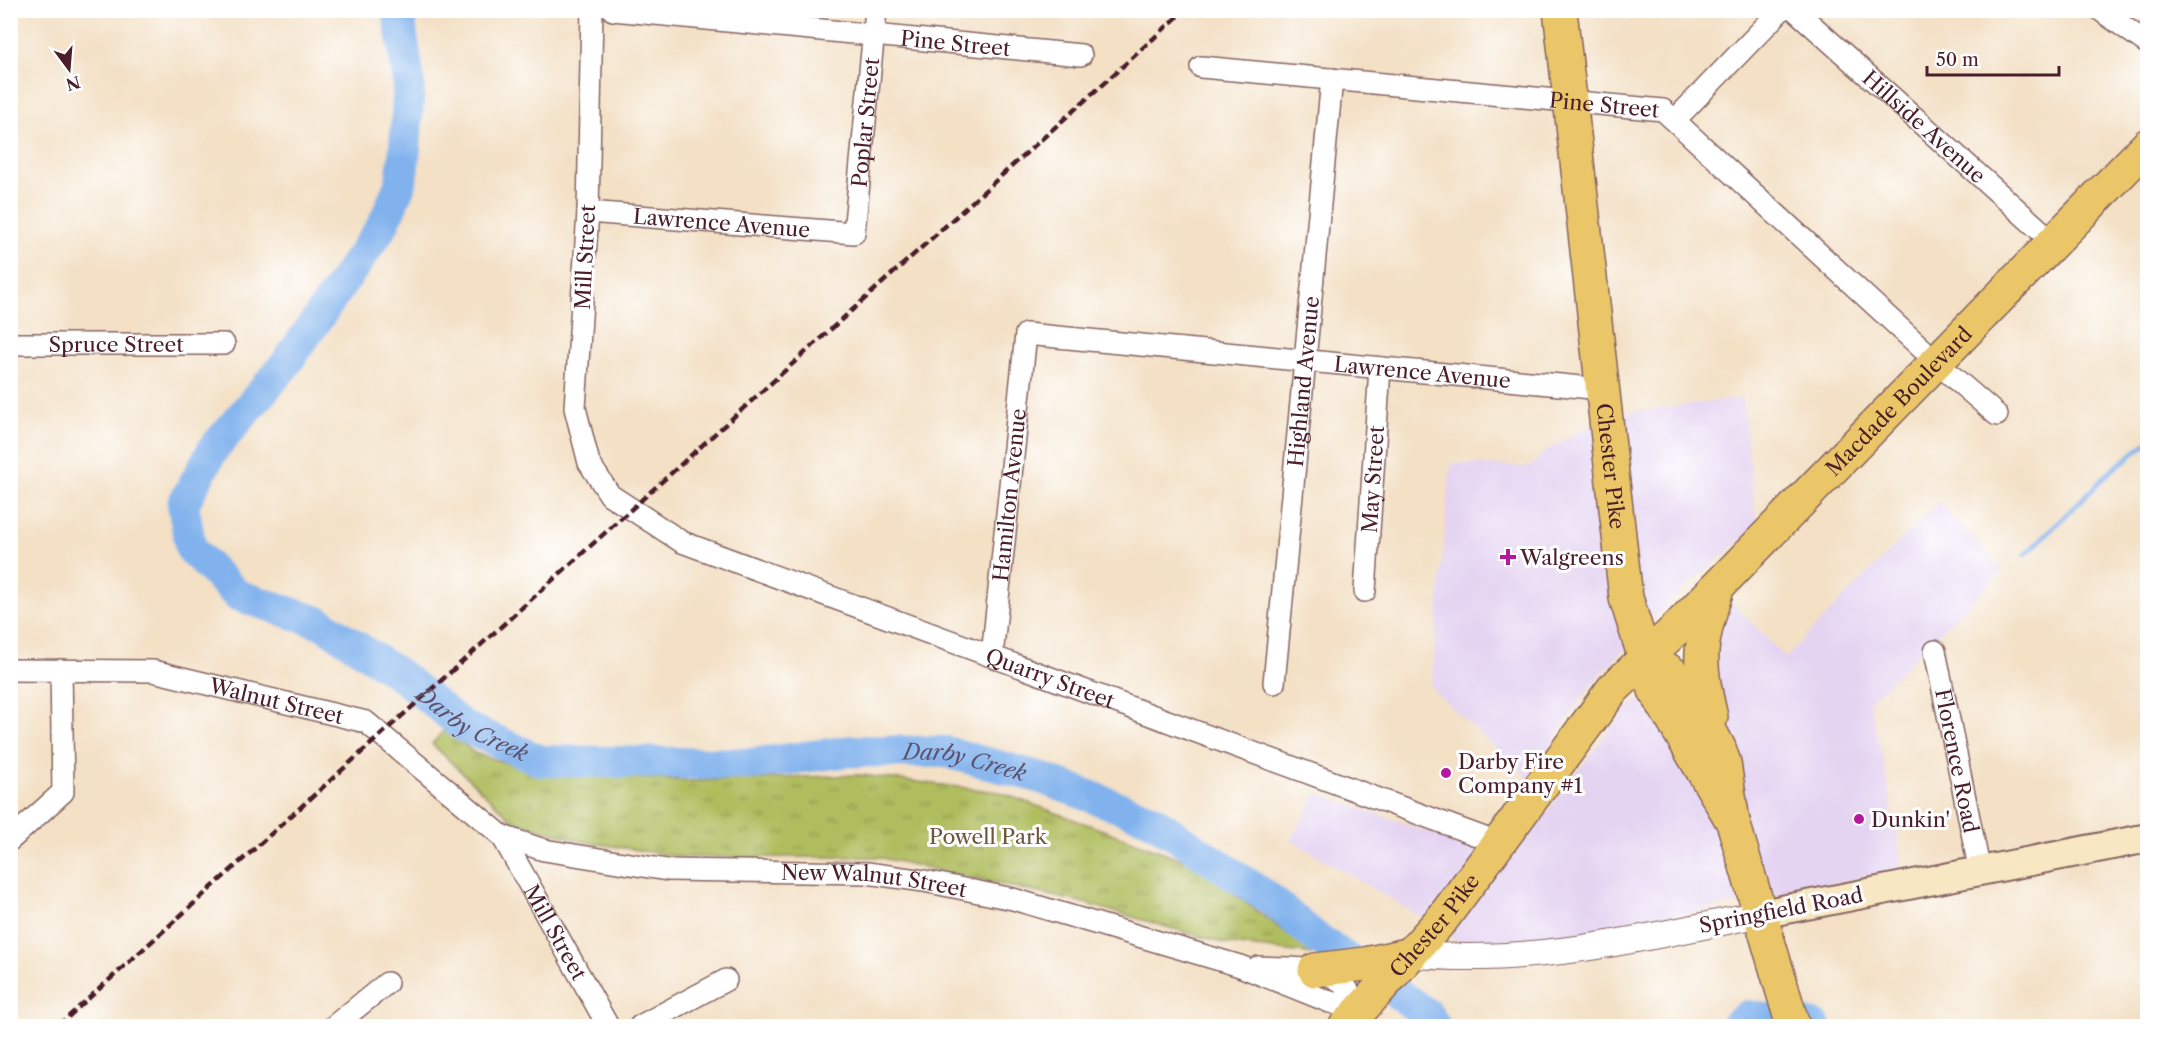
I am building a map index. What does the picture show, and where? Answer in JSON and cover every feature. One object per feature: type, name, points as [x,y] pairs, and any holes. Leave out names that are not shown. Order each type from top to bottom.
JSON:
[{"type":"main road","name":"Chester Pike","points":[[1360,1010],[1443,918],[1613,689],[1647,657],[1634,626],[1626,598],[1560,10]]},
{"type":"main road","name":"Macdade Boulevard","points":[[1647,657],[2148,145]]},
{"type":"main road","points":[[1717,587],[1701,644],[1700,665],[1724,763],[1733,822],[1793,1026]]},
{"type":"main road","points":[[1647,657],[1672,673],[1704,718],[1719,748]]},
{"type":"main road","points":[[1647,657],[1655,690],[1733,822]]},
{"type":"main road","name":"Springfield Road","points":[[1761,914],[2148,838]]},
{"type":"main road","points":[[1328,969],[1411,954]]},
{"type":"street","name":"Mill Street","points":[[592,10],[588,212],[575,408],[589,463],[610,495]]},
{"type":"street","name":"Pine Street","points":[[613,10],[1081,55]]},
{"type":"street","name":"Poplar Street","points":[[854,233],[876,10]]},
{"type":"street","points":[[1676,119],[1781,10]]},
{"type":"street","name":"Hillside Avenue","points":[[1795,10],[2053,242]]},
{"type":"street","points":[[2100,10],[2148,44]]},
{"type":"street","name":"Pine Street","points":[[1201,67],[1663,110],[1676,119],[1936,362],[1997,415]]},
{"type":"street","name":"Highland Avenue","points":[[1274,683],[1332,79]]},
{"type":"street","name":"Lawrence Avenue","points":[[588,212],[854,233]]},
{"type":"street","name":"Lawrence Avenue","points":[[1026,334],[1602,389]]},
{"type":"street","name":"Hamilton Avenue","points":[[992,656],[1026,334]]},
{"type":"street","name":"Spruce Street","points":[[10,344],[224,344]]},
{"type":"street","name":"May Street","points":[[1365,591],[1380,368]]},
{"type":"street","name":"Quarry Street","points":[[610,495],[682,542],[1498,843]]},
{"type":"street","name":"Florence Road","points":[[1935,651],[1980,872]]},
{"type":"street","name":"Walnut Street","points":[[10,670],[153,671],[366,722],[502,836]]},
{"type":"street","points":[[10,840],[63,792],[62,670]]},
{"type":"street","name":"Mill Street","points":[[502,836],[608,1026]]},
{"type":"street","name":"New Walnut Street","points":[[502,836],[544,850],[666,870],[867,873],[924,881],[1014,900],[1240,966],[1330,1002],[1360,1010]]},
{"type":"street","name":"Springfield Road","points":[[1411,954],[1465,958],[1597,945],[1761,914]]},
{"type":"street","name":"New Walnut Street","points":[[1240,966],[1328,969],[1343,983],[1360,1010]]},
{"type":"street","points":[[640,1026],[726,980]]},
{"type":"street","points":[[334,1026],[387,983]]},
{"type":"shaded area","points":[[1742,398],[1757,526],[1669,602],[1589,687],[1528,779],[1431,688],[1451,463],[1531,467],[1545,451],[1583,429],[1630,412]]},
{"type":"shaded area","points":[[1938,502],[2003,570],[1869,702],[1884,762],[1902,869],[1598,932],[1462,945],[1436,926],[1291,840],[1317,793],[1510,860],[1625,709],[1655,690],[1700,655],[1721,616],[1733,603],[1785,658]]},
{"type":"green space","name":"Powell Park","points":[[446,728],[474,753],[537,772],[693,781],[861,775],[999,792],[1195,864],[1314,954],[1223,943],[1084,903],[878,857],[681,857],[581,841],[512,820],[432,744]]},
{"type":"waterway","name":"Darby Creek","points":[[398,10],[409,83],[405,148],[401,182],[383,225],[285,365],[214,448],[183,504],[191,549],[237,595],[321,623],[400,675],[463,726],[541,761],[750,764],[851,751],[946,752],[1038,777],[1151,819],[1269,898],[1314,936],[1427,1014],[1435,1026]]},
{"type":"waterway","points":[[2025,555],[2112,470],[2148,442]]},
{"type":"waterway","name":"Darby Creek","points":[[1735,1026],[1748,1016],[1815,1026]]},
{"type":"railway","points":[[58,1026],[1185,10]]},
{"type":"place","name":"Walgreens","points":[[1508,557]]},
{"type":"place","name":"Darby Fire Company #1","points":[[1446,773]]},
{"type":"place","name":"Dunkin'","points":[[1859,819]]}]
